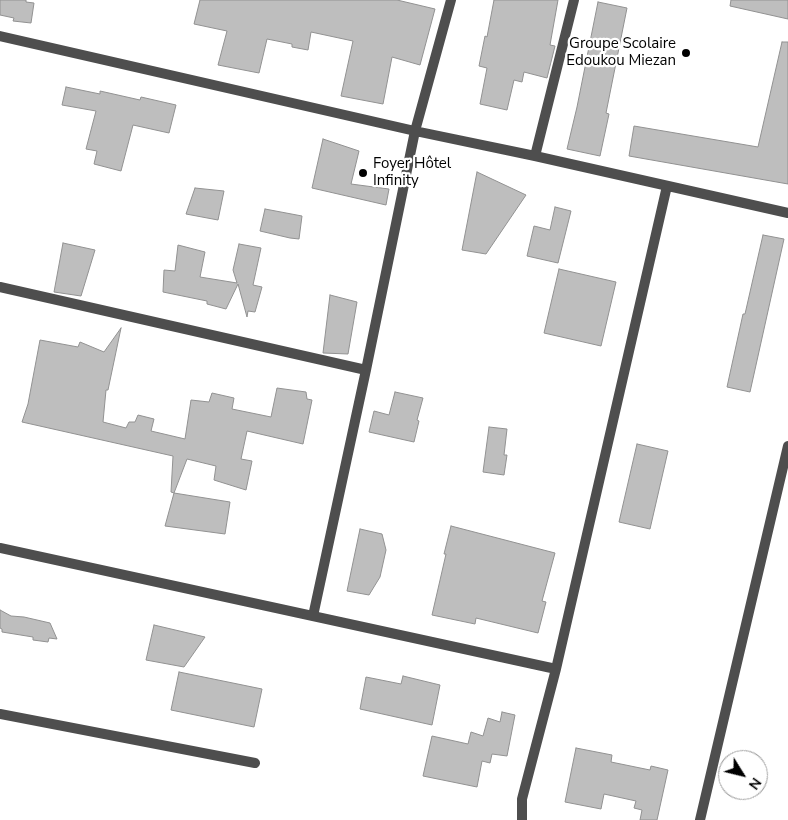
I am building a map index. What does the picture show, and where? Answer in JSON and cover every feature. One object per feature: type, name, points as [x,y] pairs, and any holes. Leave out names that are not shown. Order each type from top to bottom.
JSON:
[{"type":"street","points":[[313,616],[416,131],[451,0]]},
{"type":"street","points":[[535,156],[574,0]]},
{"type":"street","points":[[0,36],[416,131],[788,213]]},
{"type":"street","points":[[522,820],[522,799],[556,669],[666,186]]},
{"type":"street","points":[[0,287],[366,370]]},
{"type":"street","points":[[700,820],[788,446]]},
{"type":"street","points":[[0,548],[556,669]]},
{"type":"street","points":[[0,714],[255,763]]},
{"type":"building","points":[[0,0],[26,0],[26,2],[34,3],[31,23],[13,21],[14,18],[0,15]]},
{"type":"building","points":[[200,0],[397,0],[435,9],[420,65],[392,57],[383,104],[341,96],[353,41],[311,32],[308,50],[292,47],[292,44],[267,39],[259,73],[218,65],[227,31],[194,24]]},
{"type":"building","points":[[494,0],[558,0],[550,45],[555,46],[547,78],[524,72],[522,82],[514,80],[507,110],[480,104],[487,68],[479,66]]},
{"type":"building","points":[[731,0],[788,0],[788,19],[730,6]]},
{"type":"building","points":[[598,2],[627,8],[606,113],[609,114],[600,156],[567,149]]},
{"type":"building","points":[[782,42],[788,42],[788,184],[629,156],[634,126],[758,147]]},
{"type":"building","points":[[66,87],[100,94],[100,91],[140,100],[141,97],[176,105],[169,133],[133,125],[121,171],[94,164],[97,151],[86,149],[96,111],[62,105]]},
{"type":"building","points":[[323,139],[359,151],[351,184],[389,189],[386,205],[312,188]]},
{"type":"building","points":[[477,172],[526,195],[486,254],[462,250]]},
{"type":"building","points":[[195,188],[224,191],[218,220],[186,214]]},
{"type":"building","points":[[555,207],[571,211],[558,263],[527,256],[534,226],[550,230]]},
{"type":"building","points":[[265,209],[302,216],[299,239],[260,231]]},
{"type":"building","points":[[763,235],[784,239],[750,392],[727,387]]},
{"type":"building","points":[[63,243],[95,250],[81,296],[54,292]]},
{"type":"building","points":[[239,244],[261,248],[253,285],[262,287],[255,312],[248,311],[247,317],[238,284],[226,309],[207,304],[207,301],[163,292],[164,270],[175,271],[178,245],[205,252],[200,277],[237,283],[233,270]]},
{"type":"building","points":[[559,269],[616,282],[601,346],[544,333]]},
{"type":"building","points":[[330,295],[357,302],[348,354],[323,353]]},
{"type":"building","points":[[121,328],[108,390],[106,390],[103,422],[126,428],[129,422],[135,422],[138,415],[154,419],[151,431],[185,439],[191,400],[209,402],[212,393],[234,398],[232,409],[271,417],[277,388],[306,392],[307,399],[312,400],[303,444],[247,431],[241,459],[252,461],[246,490],[214,480],[216,466],[187,459],[174,493],[171,492],[173,456],[22,422],[28,404],[40,340],[78,347],[80,342],[104,352]]},
{"type":"building","points":[[395,392],[423,398],[414,442],[369,432],[374,411],[389,415]]},
{"type":"building","points":[[489,427],[507,429],[504,455],[507,455],[504,475],[483,472]]},
{"type":"building","points":[[637,444],[668,451],[650,529],[619,522]]},
{"type":"building","points":[[174,493],[230,502],[225,534],[165,526]]},
{"type":"building","points":[[451,526],[555,553],[542,601],[546,602],[538,633],[476,618],[475,624],[432,615]]},
{"type":"building","points":[[360,529],[382,534],[386,550],[380,577],[369,595],[347,591]]},
{"type":"building","points":[[0,610],[11,616],[50,623],[57,639],[49,638],[48,642],[33,640],[33,637],[2,632],[0,628]]},
{"type":"building","points":[[154,625],[205,637],[184,667],[146,660]]},
{"type":"building","points":[[179,672],[262,689],[254,727],[171,710]]},
{"type":"building","points":[[403,676],[440,685],[432,725],[360,709],[366,677],[401,684]]},
{"type":"building","points":[[502,712],[515,715],[507,756],[492,754],[490,763],[482,761],[477,787],[423,776],[432,736],[468,744],[471,732],[483,736],[488,718],[500,722]]},
{"type":"building","points":[[576,748],[612,755],[611,762],[650,770],[651,766],[668,770],[657,820],[640,820],[642,810],[634,808],[636,801],[604,794],[601,809],[565,802]]},
{"type":"place","name":"Groupe Scolaire Edoukou Miezan","points":[[686,53]]},
{"type":"place","name":"Foyer Hôtel Infinity","points":[[363,173]]}]
